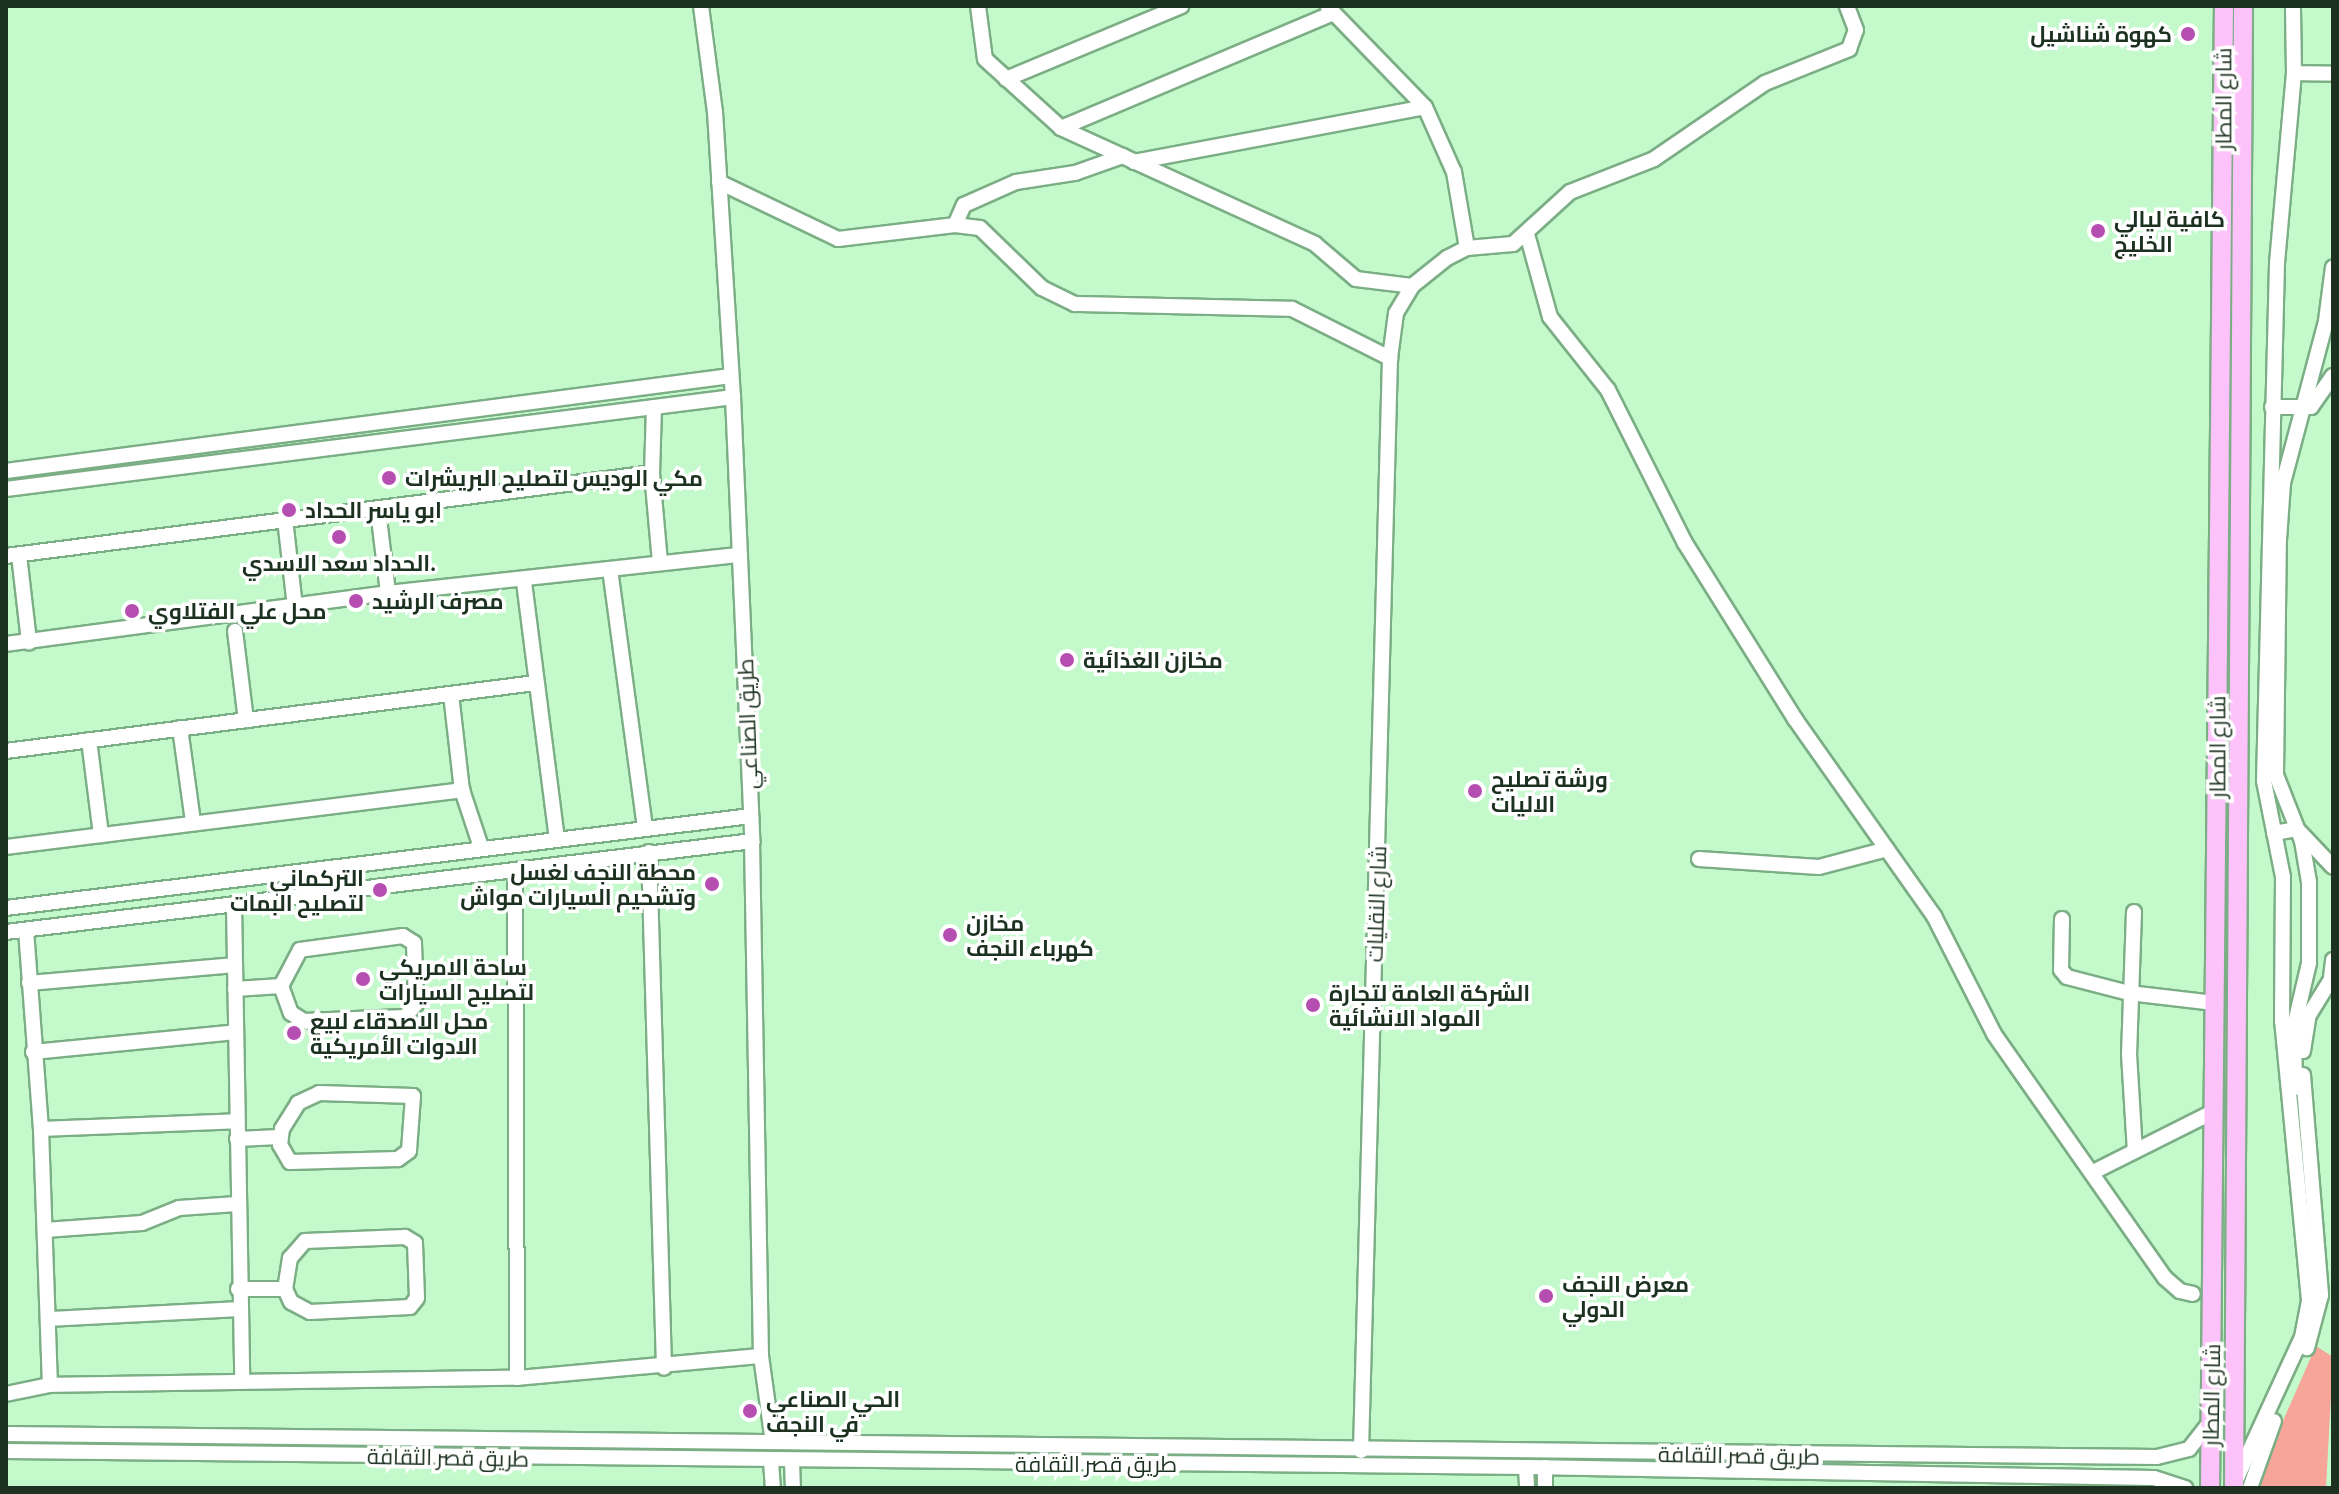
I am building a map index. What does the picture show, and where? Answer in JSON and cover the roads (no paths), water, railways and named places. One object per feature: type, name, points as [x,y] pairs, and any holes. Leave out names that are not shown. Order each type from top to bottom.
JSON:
[{"type":"main road","name":"شارع المطار","points":[[2210,1488],[2224,6]]},
{"type":"main road","name":"شارع المطار","points":[[2239,1487],[2237,1094],[2243,6]]},
{"type":"main road","points":[[2213,1103],[2225,1102],[2237,1094]]},
{"type":"main road","points":[[2214,1140],[2222,1131],[2237,1138]]},
{"type":"street","name":"طريق الصناعي","points":[[701,6],[719,182],[733,397],[752,841],[761,1356],[773,1442]]},
{"type":"street","points":[[978,6],[985,59],[1061,128],[1315,244],[1356,279],[1412,286],[1434,266],[1467,248],[1505,246],[1527,234],[1570,192],[1654,159],[1765,83],[1849,49],[1856,30],[1847,6]]},
{"type":"street","points":[[1006,79],[1181,6]]},
{"type":"street","points":[[2292,1113],[2287,1095],[2283,877],[2264,781],[2277,263],[2294,73],[2293,6]]},
{"type":"street","points":[[1061,128],[1330,10],[1425,107],[1454,172],[1467,248]]},
{"type":"street","points":[[2294,73],[2333,74]]},
{"type":"street","points":[[955,225],[964,205],[1016,182],[1075,173],[1128,159],[1425,107]]},
{"type":"street","points":[[719,182],[838,239],[955,225],[992,234],[1042,288],[1075,304],[1292,309],[1390,358]]},
{"type":"street","points":[[1527,234],[1541,293],[1557,329],[1603,380],[1685,543],[1795,719],[1934,916],[1994,1034],[2169,1283],[2193,1294]]},
{"type":"street","points":[[2239,1487],[2307,1318],[2292,1113],[2294,1027],[2309,963],[2309,882],[2297,829],[2277,782],[2275,736],[2282,492],[2328,310],[2333,267]]},
{"type":"street","name":"شارع النقليات","points":[[1361,1451],[1390,358],[1396,313],[1412,286]]},
{"type":"street","points":[[6,471],[731,376]]},
{"type":"street","points":[[2272,407],[2304,408],[2314,404],[2333,376]]},
{"type":"street","points":[[6,489],[733,397]]},
{"type":"street","points":[[495,407],[498,427]]},
{"type":"street","points":[[654,407],[652,473],[660,563]]},
{"type":"street","points":[[235,441],[236,460]]},
{"type":"street","points":[[29,642],[12,555],[652,473]]},
{"type":"street","points":[[378,510],[388,593]]},
{"type":"street","points":[[285,519],[295,607]]},
{"type":"street","points":[[6,644],[388,593],[524,582],[740,555]]},
{"type":"street","points":[[610,569],[645,829]]},
{"type":"street","points":[[524,582],[557,838]]},
{"type":"street","points":[[235,631],[246,720]]},
{"type":"street","points":[[6,751],[535,683]]},
{"type":"street","points":[[451,694],[462,790],[481,847]]},
{"type":"street","points":[[180,728],[193,822]]},
{"type":"street","points":[[89,740],[101,835]]},
{"type":"street","points":[[6,847],[462,790]]},
{"type":"street","points":[[6,908],[751,816]]},
{"type":"street","points":[[2274,833],[2297,829]]},
{"type":"street","points":[[2297,829],[2333,867]]},
{"type":"street","points":[[6,932],[752,841]]},
{"type":"street","points":[[1699,859],[1819,867],[1887,849]]},
{"type":"street","points":[[649,852],[664,1368]]},
{"type":"street","points":[[515,871],[517,1378]]},
{"type":"street","points":[[234,905],[238,1309],[242,1381]]},
{"type":"street","points":[[2134,912],[2129,993],[2135,1151]]},
{"type":"street","points":[[2062,919],[2065,975],[2129,993],[2214,1003]]},
{"type":"street","points":[[26,930],[41,1129],[50,1385]]},
{"type":"street","points":[[403,936],[414,943],[416,1004],[405,1017],[304,1021],[291,1013],[281,986],[300,950],[403,936]]},
{"type":"street","points":[[2239,1487],[2256,1461],[2319,1315],[2303,1041],[2312,1009],[2332,976],[2333,960]]},
{"type":"street","points":[[29,983],[235,965]]},
{"type":"street","points":[[235,989],[281,986]]},
{"type":"street","points":[[2284,993],[2301,996]]},
{"type":"street","points":[[33,1052],[236,1032]]},
{"type":"street","points":[[319,1093],[406,1095],[416,1102],[409,1151],[398,1159],[298,1164],[286,1157],[279,1137],[298,1103],[319,1093]]},
{"type":"street","points":[[2093,1172],[2135,1151],[2213,1103]]},
{"type":"street","points":[[41,1129],[236,1121]]},
{"type":"street","points":[[237,1139],[279,1137]]},
{"type":"street","points":[[45,1230],[142,1223],[179,1208],[237,1204]]},
{"type":"street","points":[[405,1237],[415,1243],[417,1298],[410,1307],[310,1312],[291,1302],[285,1289],[290,1258],[305,1241],[405,1237]]},
{"type":"street","points":[[238,1289],[285,1289]]},
{"type":"street","points":[[49,1319],[238,1309]]},
{"type":"street","points":[[6,1394],[50,1385],[517,1378],[664,1368],[761,1356]]},
{"type":"street","name":"طريق قصر الثقافة","points":[[6,1434],[1361,1451],[2157,1457],[2189,1449],[2210,1422]]},
{"type":"street","points":[[734,1441],[734,1461]]},
{"type":"street","points":[[943,1445],[945,1464]]},
{"type":"street","name":"طريق قصر الثقافة","points":[[6,1451],[945,1464],[1545,1467],[2154,1478],[2185,1488]]},
{"type":"street","points":[[771,1461],[773,1488]]},
{"type":"street","points":[[792,1462],[793,1488]]},
{"type":"street","points":[[1526,1467],[1527,1488]]},
{"type":"street","points":[[1545,1467],[1545,1488]]},
{"type":"place","name":"كهوة شناشيل","points":[[2188,34]]},
{"type":"place","name":"كافية ليالي الخليج","points":[[2098,231]]},
{"type":"place","name":"مكي الوديس لتصليح البريشرات","points":[[389,478]]},
{"type":"place","name":"ابو ياسر الحداد","points":[[289,510]]},
{"type":"place","name":"الحداد سعد الاسدي.","points":[[339,537]]},
{"type":"place","name":"مصرف الرشيد","points":[[356,601]]},
{"type":"place","name":"محل علي الفتلاوي","points":[[132,611]]},
{"type":"place","name":"مخازن الغذائية","points":[[1067,660]]},
{"type":"place","name":"ورشة تصليح الاليات","points":[[1475,791]]},
{"type":"place","name":"محطة النجف لغسل وتشحيم السيارات مواش","points":[[712,884]]},
{"type":"place","name":"التركماني لتصليح البمات","points":[[380,890]]},
{"type":"place","name":"مخازن كهرباء النجف","points":[[950,935]]},
{"type":"place","name":"ساحة الامريكي لتصليح السيارات","points":[[363,979]]},
{"type":"place","name":"الشركة العامة لتجارة المواد الانشائية","points":[[1313,1005]]},
{"type":"place","name":"محل الاصدقاء لبيع الادوات الأمريكية","points":[[294,1033]]},
{"type":"place","name":"معرض النجف الدولي","points":[[1546,1296]]},
{"type":"place","name":"الحي الصناعي في النجف","points":[[750,1411]]}]
